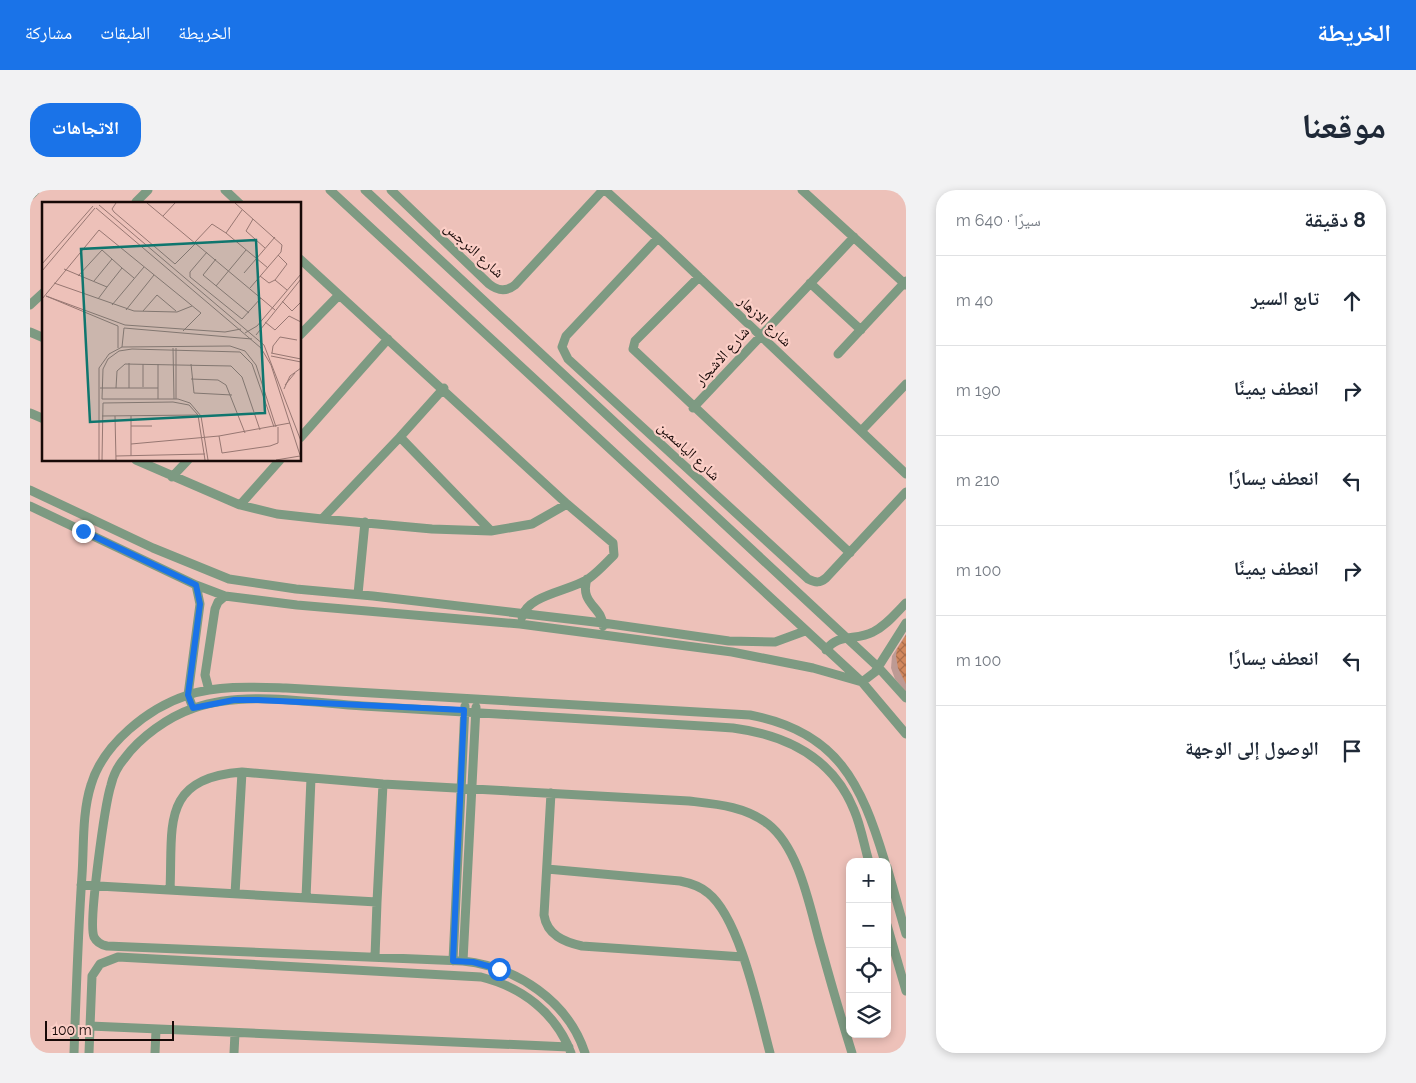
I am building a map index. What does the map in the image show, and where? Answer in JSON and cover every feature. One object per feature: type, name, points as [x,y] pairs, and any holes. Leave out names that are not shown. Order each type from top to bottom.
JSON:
[{"type":"street","points":[[30,196],[36,190]]},
{"type":"street","points":[[137,202],[148,190]]},
{"type":"street","points":[[225,190],[238,202]]},
{"type":"street","points":[[330,190],[862,682],[906,734]]},
{"type":"street","points":[[365,190],[878,667],[906,698]]},
{"type":"street","name":"شارع النرجس","points":[[390,190],[446,244],[492,286],[499,290],[510,288],[604,190]]},
{"type":"street","name":"شارع الازهار","points":[[604,190],[658,238],[862,430],[906,474]]},
{"type":"street","points":[[802,190],[905,283],[838,354]]},
{"type":"street","name":"شارع الاشجار","points":[[693,408],[854,237]]},
{"type":"street","name":"شارع الياسمين","points":[[658,238],[566,336],[562,346],[565,356],[734,512],[814,582],[821,582],[826,578],[906,492]]},
{"type":"street","points":[[434,256],[446,244]]},
{"type":"street","points":[[301,260],[444,388],[567,504],[615,546],[614,555],[585,585],[586,597],[603,623],[602,636]]},
{"type":"street","points":[[699,277],[635,341],[633,350],[850,553]]},
{"type":"street","points":[[810,283],[861,330]]},
{"type":"street","points":[[30,305],[42,294]]},
{"type":"street","points":[[301,334],[338,295]]},
{"type":"street","points":[[30,332],[42,337]]},
{"type":"street","points":[[301,437],[388,339]]},
{"type":"street","points":[[576,388],[587,376]]},
{"type":"street","points":[[862,430],[906,384]]},
{"type":"street","points":[[322,519],[444,388]]},
{"type":"street","points":[[30,413],[42,418]]},
{"type":"street","points":[[400,437],[491,531]]},
{"type":"street","points":[[138,461],[240,505],[277,514],[322,519],[432,529],[491,531],[532,524],[567,504]]},
{"type":"street","points":[[172,477],[187,461]]},
{"type":"street","points":[[240,505],[279,461]]},
{"type":"street","points":[[30,490],[152,548],[229,579],[296,589],[358,594],[523,613],[750,642],[775,642],[805,631]]},
{"type":"street","points":[[30,506],[196,585],[225,596],[297,605],[520,624],[732,652],[813,668],[862,682],[871,676],[878,667],[906,623]]},
{"type":"street","points":[[733,533],[734,512]]},
{"type":"street","points":[[358,594],[365,522]]},
{"type":"street","points":[[520,624],[523,613],[533,602],[588,580]]},
{"type":"street","points":[[193,708],[188,695],[200,604],[196,585]]},
{"type":"street","points":[[209,690],[204,674],[215,609],[225,596]]},
{"type":"street","points":[[372,610],[373,596]]},
{"type":"street","points":[[826,650],[835,641],[845,638],[856,638],[872,633],[884,625],[906,603]]},
{"type":"street","points":[[74,1053],[81,885],[87,801],[99,766],[126,734],[165,705],[188,695],[209,690],[247,687],[286,688],[750,715],[784,724],[820,742],[835,756],[857,786],[870,815],[885,858]]},
{"type":"street","points":[[453,961],[465,698]]},
{"type":"street","points":[[464,961],[477,698]]},
{"type":"street","points":[[585,1053],[568,1020],[560,1009],[533,986],[499,969],[464,961],[103,945],[97,941],[93,934],[96,886],[108,795],[123,759],[146,736],[193,708],[234,700],[464,710],[733,728],[755,731],[794,744],[824,765],[838,781],[854,810],[868,858]]},
{"type":"street","points":[[623,721],[625,707]]},
{"type":"street","points":[[170,890],[174,815],[180,799],[195,783],[208,777],[242,772],[383,784],[689,800],[726,806],[749,813],[768,824],[783,839],[799,872],[852,1053]]},
{"type":"street","points":[[235,894],[242,772]]},
{"type":"street","points":[[306,898],[310,778]]},
{"type":"street","points":[[375,957],[383,784]]},
{"type":"street","points":[[550,793],[546,923],[555,935],[562,940],[582,946],[743,957]]},
{"type":"street","points":[[547,868],[680,880],[695,885],[708,893],[729,919],[743,957],[770,1053]]},
{"type":"street","points":[[891,882],[906,934]]},
{"type":"street","points":[[81,885],[377,902]]},
{"type":"street","points":[[891,939],[906,991]]},
{"type":"street","points":[[88,1053],[92,976],[100,964],[113,957],[481,977],[513,988],[541,1008],[561,1032],[570,1050],[90,1026]]},
{"type":"street","points":[[397,958],[397,971]]},
{"type":"street","points":[[155,1053],[156,1030]]},
{"type":"street","points":[[234,1053],[235,1033]]},
{"type":"building","points":[[906,635],[906,684],[898,668],[896,656],[897,649]]},
{"type":"route","points":[[83,531],[184,577],[196,585],[200,604],[188,695],[193,708],[234,700],[258,700],[464,710],[453,961],[473,962],[499,969]]}]
